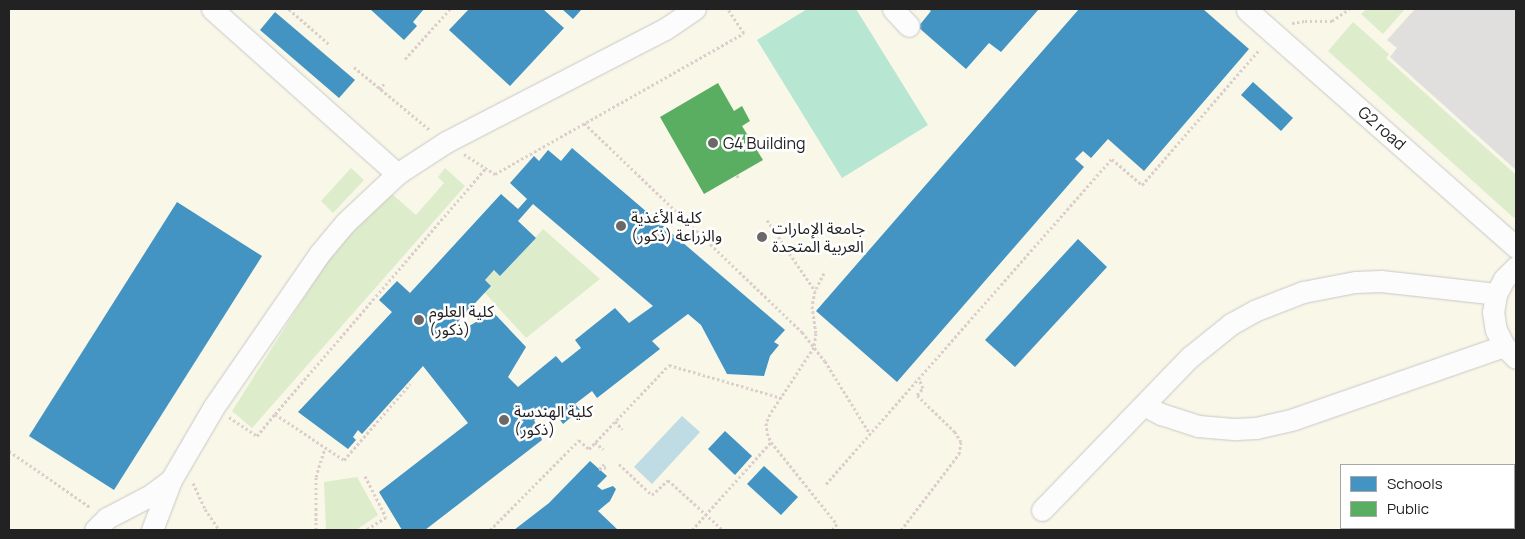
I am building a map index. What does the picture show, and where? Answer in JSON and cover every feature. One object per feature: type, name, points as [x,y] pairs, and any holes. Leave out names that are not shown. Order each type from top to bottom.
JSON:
[{"type":"street","points":[[212,9],[397,174]]},
{"type":"street","points":[[152,530],[171,480],[184,456],[214,408],[320,253],[345,224],[397,174],[446,142],[665,29],[695,9]]},
{"type":"street","points":[[893,9],[909,26]]},
{"type":"street","name":"G2 road","points":[[1248,10],[1516,247]]},
{"type":"street","points":[[1144,405],[1161,414],[1198,426],[1227,429],[1256,428],[1294,419],[1510,352],[1496,330],[1493,312],[1496,294],[1504,279],[1516,267]]},
{"type":"street","points":[[1042,510],[1190,357],[1224,329],[1254,311],[1303,292],[1355,282],[1381,281],[1496,294]]},
{"type":"street","points":[[101,524],[151,495],[171,480]]},
{"type":"path","points":[[289,9],[330,45]]},
{"type":"path","points":[[405,59],[450,9]]},
{"type":"path","points":[[826,484],[1112,159],[1142,185],[1274,33],[1296,22],[1332,21],[1349,9]]},
{"type":"path","points":[[379,89],[384,84]]},
{"type":"path","points":[[584,124],[802,332],[826,361],[870,434]]},
{"type":"path","points":[[214,408],[257,436],[486,168]]},
{"type":"path","points":[[737,175],[739,179]]},
{"type":"path","points":[[767,220],[815,291]]},
{"type":"path","points":[[824,273],[815,291],[812,306],[816,333],[814,348],[766,423],[767,433],[771,442],[838,524],[832,530]]},
{"type":"path","points":[[490,530],[579,440],[589,449],[669,364],[782,398]]},
{"type":"path","points":[[901,530],[959,454],[960,442],[955,432],[916,395],[923,388],[919,379]]},
{"type":"path","points":[[275,414],[344,460],[410,384]]},
{"type":"path","points":[[615,421],[622,429]]},
{"type":"path","points":[[595,442],[603,449]]},
{"type":"path","points":[[692,530],[771,442]]},
{"type":"path","points":[[316,530],[316,477],[325,447]]},
{"type":"path","points":[[9,451],[101,524]]},
{"type":"path","points":[[184,456],[196,492],[219,530]]},
{"type":"path","points":[[618,464],[652,495],[668,480],[723,530]]},
{"type":"path","points":[[365,476],[386,517],[366,530]]},
{"type":"shaded area","name":"جامعة الإمارات العربية المتحدة","points":[[9,9],[1516,9],[1516,530],[9,530]]},
{"type":"shaded area","points":[[1415,9],[1516,9],[1516,170],[1390,57],[1397,48],[1387,40]]},
{"type":"green space","points":[[807,9],[856,9],[928,125],[842,178],[757,40]]},
{"type":"green space","points":[[1367,9],[1405,9],[1383,34],[1361,14]]},
{"type":"green space","points":[[1353,22],[1389,54],[1386,58],[1516,175],[1516,216],[1514,218],[1328,51]]},
{"type":"green space","points":[[351,168],[364,180],[333,213],[321,201]]},
{"type":"green space","points":[[445,168],[465,186],[252,428],[232,411],[331,255],[344,238],[375,207],[392,194],[416,215],[444,183],[438,177]]},
{"type":"green space","points":[[543,229],[600,279],[526,338],[485,293],[485,280],[494,270],[501,275]]},
{"type":"green space","points":[[357,477],[378,515],[356,530],[326,530],[324,482]]},
{"type":"water","points":[[682,416],[700,432],[652,484],[634,467]]},
{"type":"building: Schools","points":[[370,9],[424,9],[413,22],[417,26],[404,40]]},
{"type":"building: Schools","points":[[469,9],[543,9],[564,28],[510,86],[449,30]]},
{"type":"building: Schools","points":[[562,9],[582,9],[573,19]]},
{"type":"building: Schools","points":[[928,9],[1039,9],[1001,52],[989,43],[966,69],[918,27],[931,11]]},
{"type":"building: Schools","points":[[1079,9],[1203,9],[1249,49],[1144,171],[1108,139],[1091,158],[1083,151],[1075,159],[1084,167],[897,382],[816,311]]},
{"type":"building: Schools","points":[[275,12],[355,80],[339,98],[260,30]]},
{"type":"building: Schools","points":[[1253,82],[1293,118],[1281,131],[1241,95]]},
{"type":"building: Schools","points":[[572,148],[785,330],[774,342],[779,345],[770,356],[764,376],[727,374],[701,325],[688,314],[652,341],[660,349],[597,398],[592,391],[575,404],[580,410],[563,424],[551,407],[534,420],[542,440],[425,530],[402,530],[379,492],[468,423],[423,366],[362,434],[358,430],[353,437],[356,440],[348,449],[298,412],[392,312],[379,300],[397,281],[410,293],[501,194],[518,209],[527,199],[510,183],[534,156],[539,161],[548,150],[561,161]],"holes":[[[533,204],[653,306],[629,323],[615,308],[575,340],[581,348],[562,363],[556,356],[518,387],[508,377],[526,347],[493,312],[459,332],[453,327],[491,286],[485,280],[494,270],[500,276],[536,238],[518,221]]]},
{"type":"building: Schools","points":[[177,202],[262,256],[114,490],[29,436]]},
{"type":"building: Schools","points":[[1078,239],[1107,267],[1015,367],[985,340]]},
{"type":"building: Schools","points":[[725,431],[752,456],[735,475],[708,449]]},
{"type":"building: Schools","points":[[590,461],[607,476],[597,486],[602,490],[613,486],[616,489],[610,501],[598,511],[618,530],[514,530],[549,503]]},
{"type":"building: Schools","points":[[764,466],[798,497],[781,515],[747,484]]},
{"type":"building: Public","name":"G4 Building","points":[[718,83],[734,111],[742,106],[750,121],[742,126],[763,160],[704,194],[660,117]]},
{"type":"place","name":"G4 Building","points":[[713,143]]},
{"type":"place","name":"كلية الأغذية والزراعة (ذكور)","points":[[621,226]]},
{"type":"place","name":"جامعة الإمارات العربية المتحدة","points":[[762,237]]},
{"type":"place","name":"كلية العلوم (ذكور)","points":[[419,320]]},
{"type":"place","name":"كلية الهندسة (ذكور)","points":[[504,420]]}]
